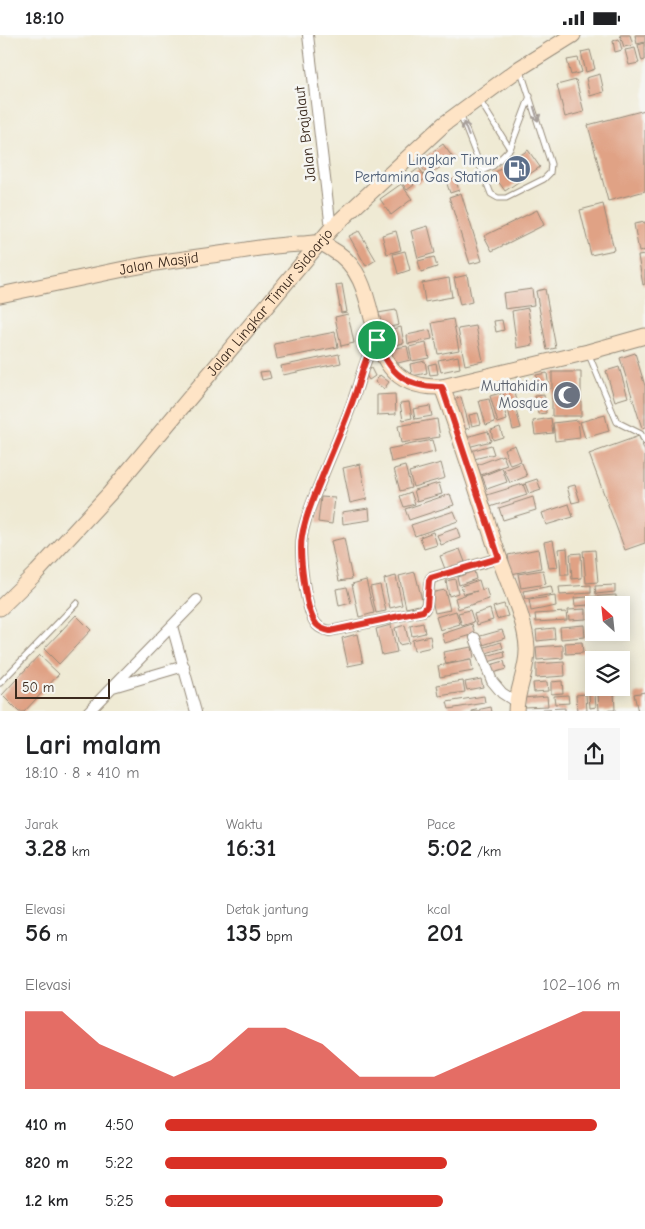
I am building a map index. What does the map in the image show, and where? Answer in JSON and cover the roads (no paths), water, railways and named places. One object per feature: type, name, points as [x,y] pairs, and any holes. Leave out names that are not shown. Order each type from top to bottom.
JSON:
[{"type":"street","name":"Jalan Brajalaut","points":[[308,35],[331,229]]},
{"type":"street","name":"Jalan Lingkar Timur Sidoarjo","points":[[0,608],[37,572],[110,493],[331,229],[416,149],[459,112],[520,68],[573,35]]},
{"type":"street","name":"Jalan Masjid","points":[[0,295],[131,268],[258,248],[321,243]]},
{"type":"street","points":[[321,243],[346,259],[360,278],[366,292],[377,340],[388,364],[400,376],[422,387],[442,387],[588,352],[645,336]]},
{"type":"street","points":[[377,340],[370,349],[354,399],[307,514],[301,537],[304,582],[309,609],[314,622],[321,629],[330,631],[423,611],[427,606],[429,581],[431,578],[499,558]]},
{"type":"street","points":[[442,387],[517,607],[527,647],[527,659],[516,707]]},
{"type":"street","points":[[88,711],[198,600]]},
{"type":"street","points":[[172,626],[196,711]]},
{"type":"street","points":[[475,638],[492,681],[516,707]]},
{"type":"street","points":[[112,688],[184,666]]},
{"type":"lane","points":[[459,112],[491,194],[498,198],[506,198],[544,179],[550,173],[551,164],[520,68]]},
{"type":"lane","points":[[482,171],[493,166],[510,149],[530,95]]},
{"type":"lane","points":[[478,98],[510,149]]},
{"type":"lane","points":[[588,352],[617,422],[642,434],[645,442]]},
{"type":"lane","points":[[0,683],[77,603]]},
{"type":"place","name":"Lingkar Timur Pertamina Gas Station","points":[[517,169]]},
{"type":"place","name":"Muttahidin Mosque","points":[[567,395]]}]
